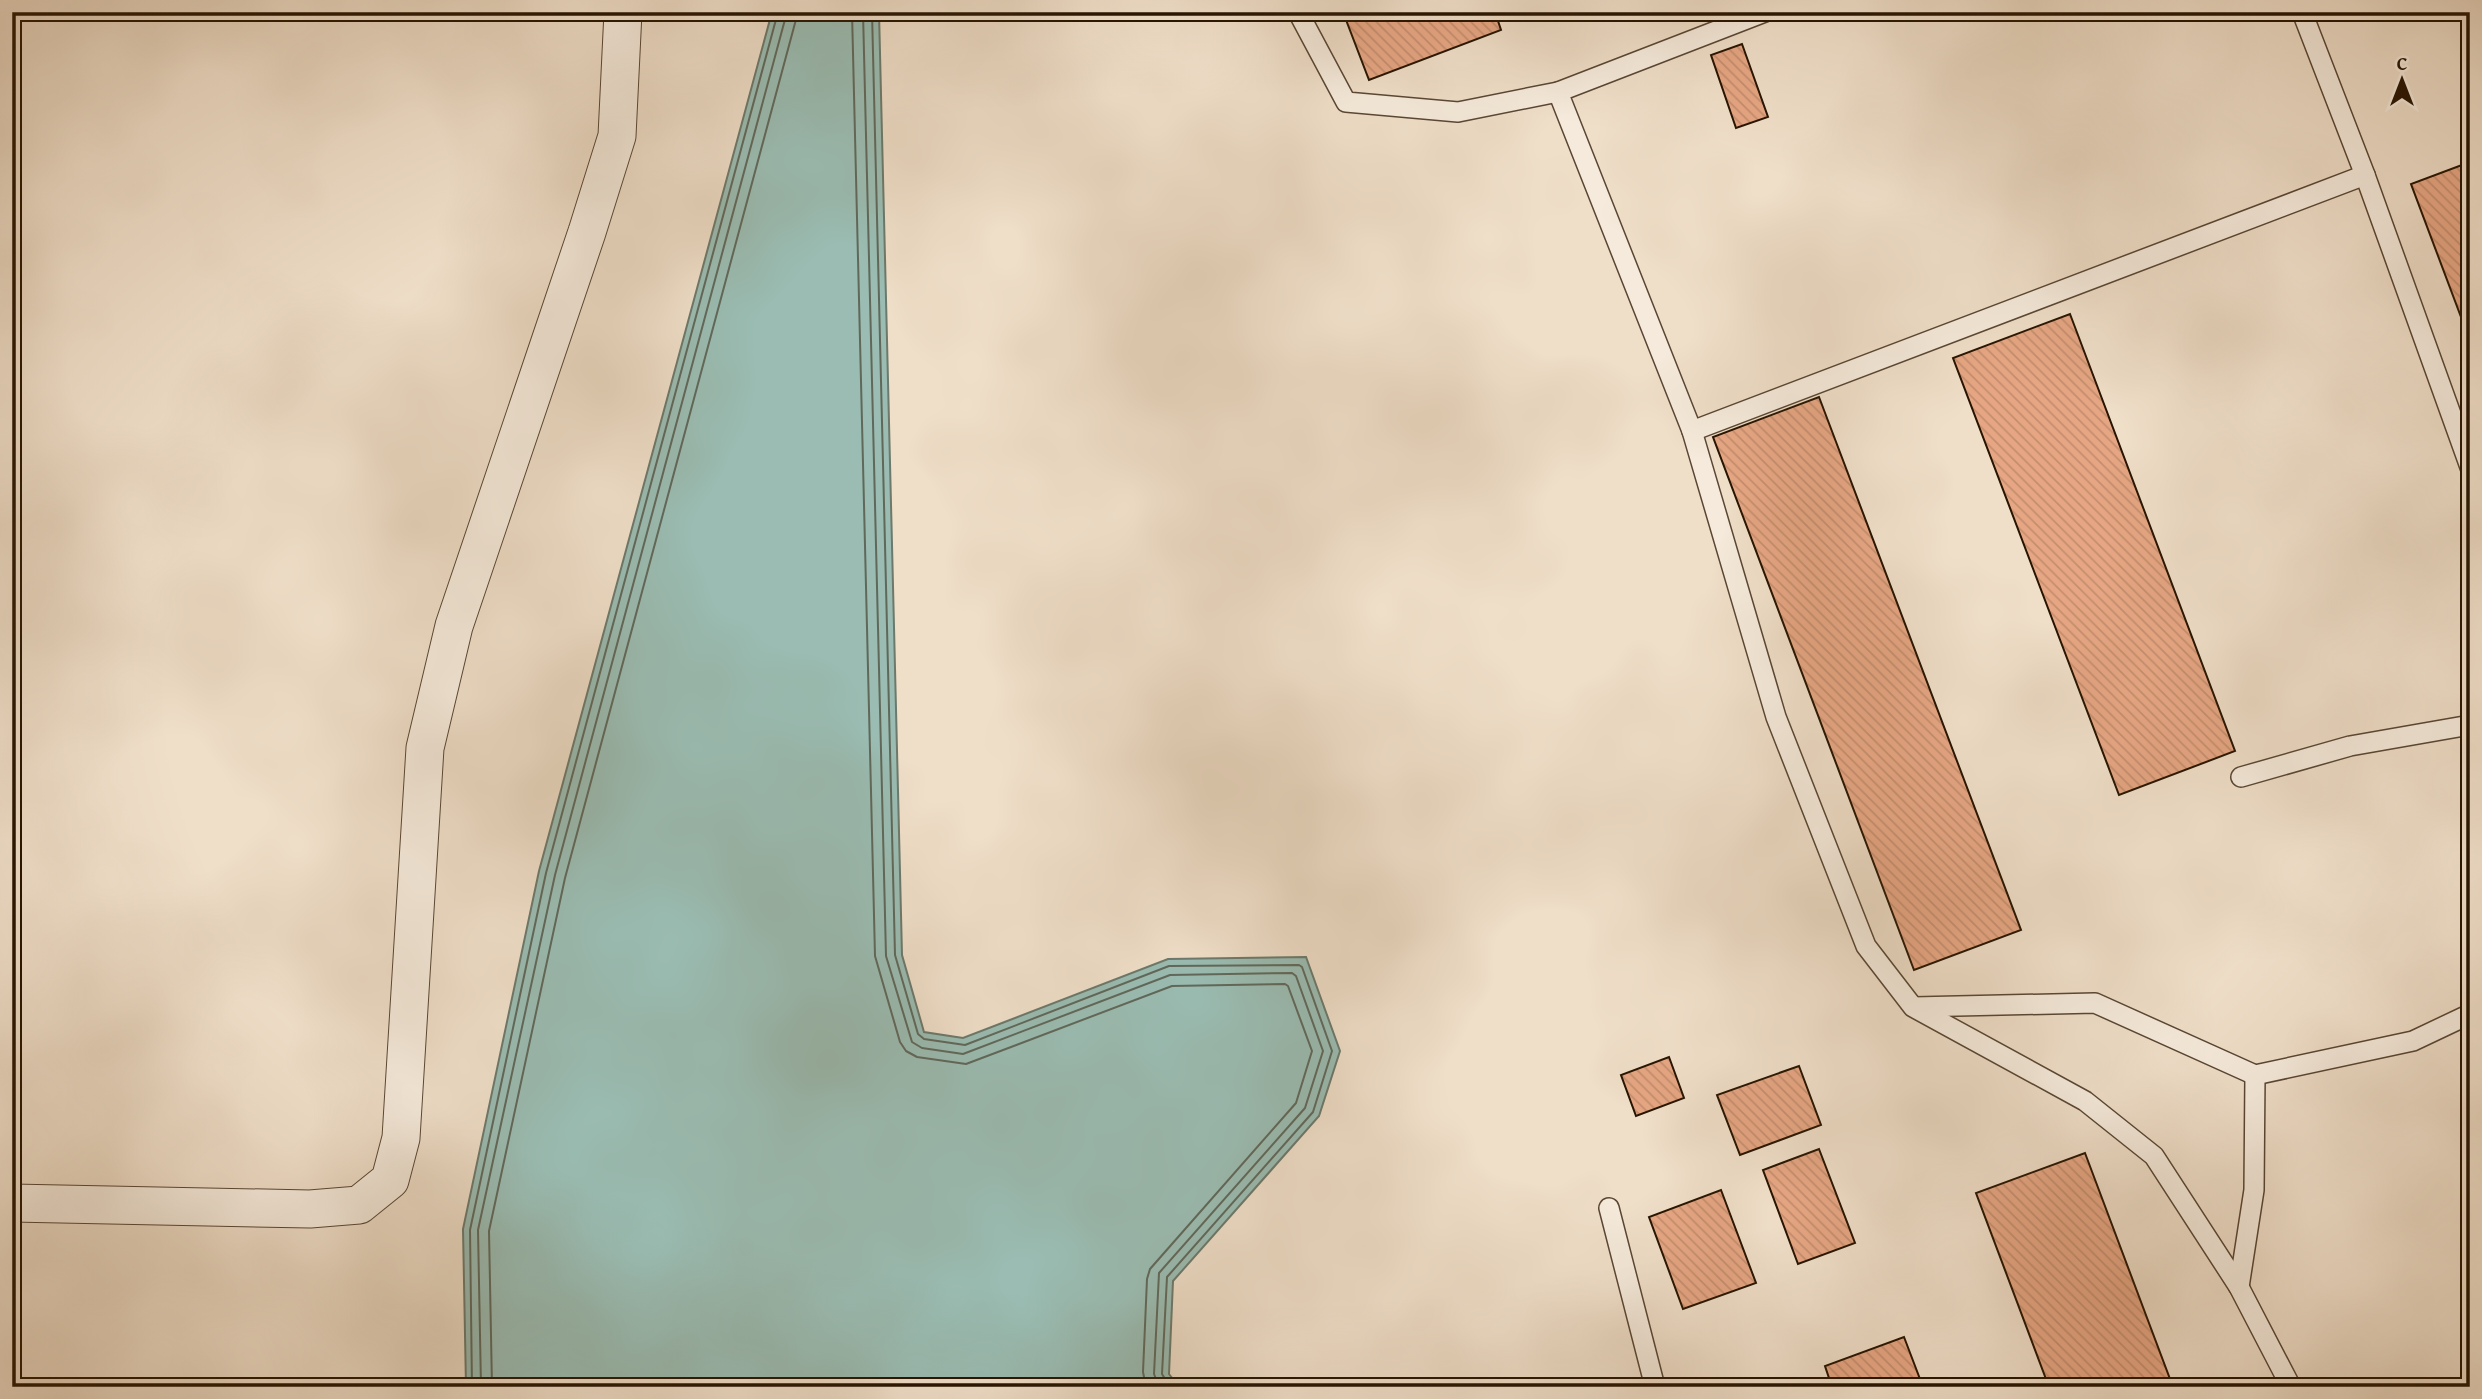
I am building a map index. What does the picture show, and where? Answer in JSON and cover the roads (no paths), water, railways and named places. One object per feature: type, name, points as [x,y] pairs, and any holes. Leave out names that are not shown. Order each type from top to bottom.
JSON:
[{"type":"street","points":[[12,1203],[310,1209],[359,1205],[390,1180],[401,1138],[425,747],[454,626],[583,245],[617,136],[622,12]]},
{"type":"lane","points":[[1298,12],[1346,102],[1458,113],[1558,92],[1765,12]]},
{"type":"lane","points":[[2302,12],[2365,175],[2470,467]]},
{"type":"lane","points":[[1558,92],[1692,431],[1776,717],[1866,946],[1913,1007],[2085,1101],[2154,1156],[2239,1287],[2291,1387]]},
{"type":"lane","points":[[1692,431],[2365,175]]},
{"type":"lane","points":[[2241,777],[2350,746],[2470,725]]},
{"type":"lane","points":[[1913,1007],[2095,1003],[2255,1075],[2413,1041],[2470,1014]]},
{"type":"lane","points":[[2239,1287],[2254,1190],[2255,1075]]},
{"type":"lane","points":[[1609,1208],[1655,1387]]},
{"type":"water","points":[[772,12],[879,12],[902,955],[924,1032],[963,1038],[1168,959],[1306,957],[1340,1051],[1319,1116],[1173,1281],[1169,1374],[1179,1387],[466,1387],[463,1229],[539,871]]}]
